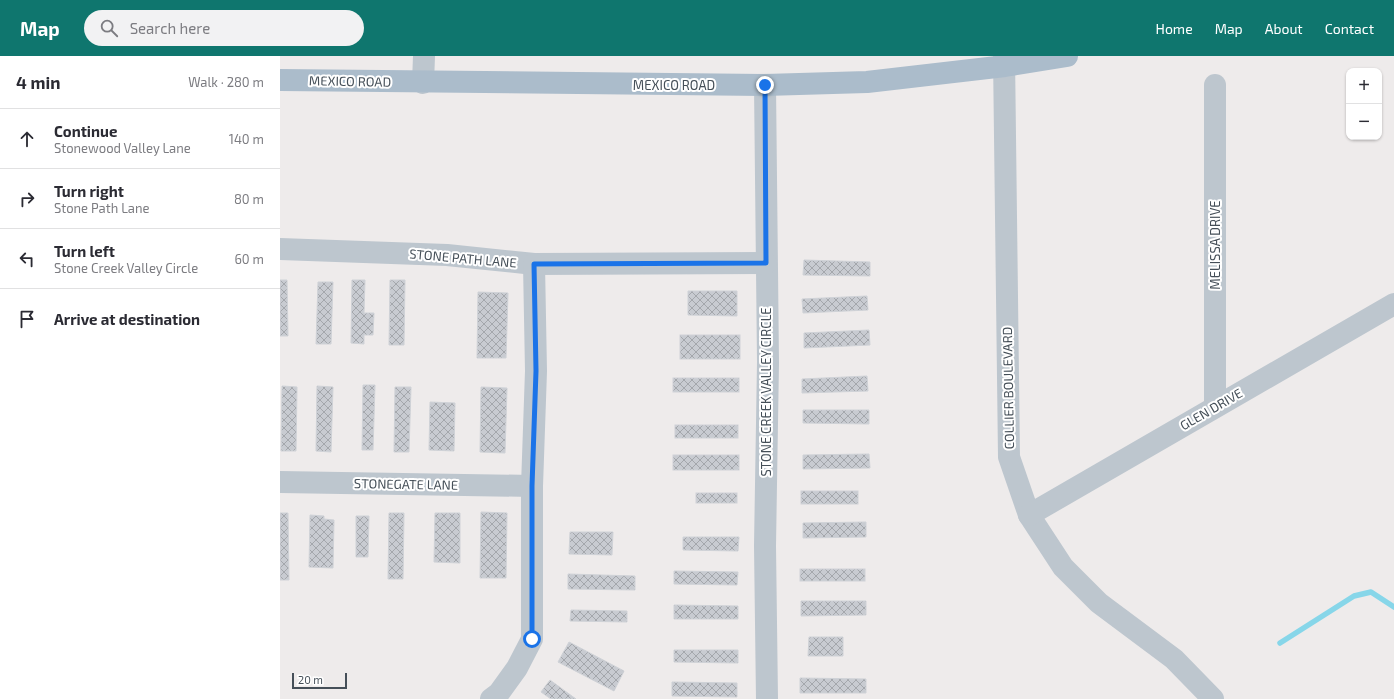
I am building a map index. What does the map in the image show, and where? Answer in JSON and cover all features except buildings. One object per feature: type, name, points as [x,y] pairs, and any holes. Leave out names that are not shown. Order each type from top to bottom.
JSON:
[{"type":"main road","name":"MEXICO ROAD","points":[[280,80],[423,83],[765,85],[867,82],[1004,61],[1067,56]]},
{"type":"street","points":[[423,83],[424,56]]},
{"type":"street","name":"COLLIER BOULEVARD","points":[[1004,61],[1009,457],[1029,515],[1062,567],[1099,603],[1174,659],[1214,699]]},
{"type":"street","name":"STONE CREEK VALLEY CIRCLE","points":[[765,85],[768,362],[765,546],[767,699]]},
{"type":"street","name":"MELISSA DRIVE","points":[[1215,85],[1215,406]]},
{"type":"street","name":"STONE PATH LANE","points":[[280,249],[447,254],[534,264],[766,263]]},
{"type":"street","points":[[491,699],[499,692],[517,668],[532,639],[532,486],[536,371],[534,264]]},
{"type":"street","name":"GLEN DRIVE","points":[[1029,515],[1215,406],[1394,304]]},
{"type":"street","name":"STONEGATE LANE","points":[[280,482],[532,486]]},
{"type":"waterway","points":[[1280,643],[1354,596],[1371,592],[1394,607]]},
{"type":"route","points":[[532,639],[532,486],[536,371],[534,264],[766,263],[765,85]]}]
